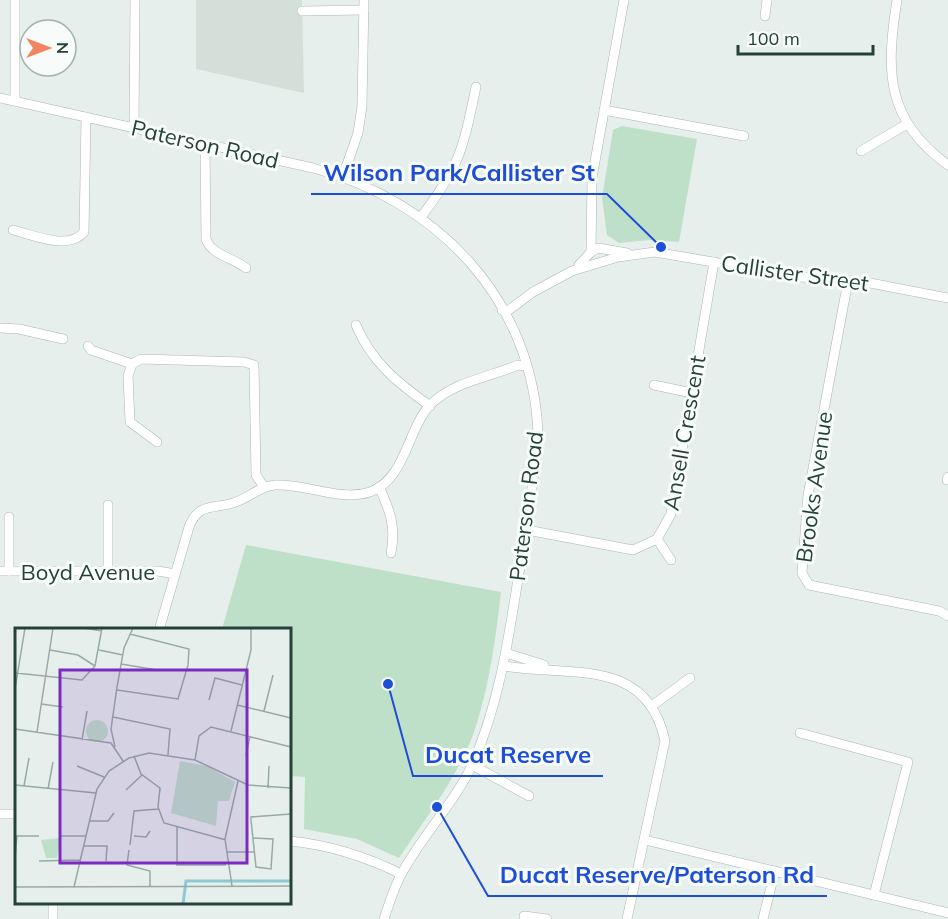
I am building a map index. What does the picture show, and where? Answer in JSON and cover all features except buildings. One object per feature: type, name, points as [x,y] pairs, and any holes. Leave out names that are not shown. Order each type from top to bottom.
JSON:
[{"type":"street","points":[[15,0],[15,101]]},
{"type":"street","points":[[134,128],[135,0]]},
{"type":"street","points":[[591,219],[603,249],[600,262],[591,254],[591,219],[592,178],[624,0]]},
{"type":"street","points":[[765,16],[767,0]]},
{"type":"street","points":[[897,0],[890,65],[896,98],[907,124],[926,148],[948,165]]},
{"type":"street","points":[[302,11],[364,5],[362,106],[358,133],[343,176]]},
{"type":"street","points":[[421,217],[443,188],[458,161],[467,137],[476,87]]},
{"type":"street","name":"Paterson Road","points":[[0,98],[343,176],[376,190],[421,217],[453,244],[486,282],[501,310],[526,366],[535,401],[538,438],[504,666],[495,705],[472,765],[401,874],[384,919]]},
{"type":"street","points":[[604,110],[744,136]]},
{"type":"street","points":[[13,230],[65,242],[76,240],[84,232],[86,118]]},
{"type":"street","points":[[861,151],[907,124]]},
{"type":"street","points":[[205,144],[206,239],[213,250],[236,260],[246,268]]},
{"type":"street","name":"Callister Street","points":[[570,272],[595,249],[642,254]]},
{"type":"street","name":"Callister Street","points":[[501,310],[509,310],[533,292],[570,272],[600,262],[655,252],[800,277],[848,281],[948,298]]},
{"type":"street","name":"Ansell Crescent","points":[[526,530],[633,550],[657,539],[671,514],[714,262]]},
{"type":"street","name":"Brooks Avenue","points":[[848,281],[808,495],[802,573],[809,585],[939,611],[948,616]]},
{"type":"street","points":[[356,325],[364,344],[386,373],[430,406]]},
{"type":"street","points":[[0,328],[19,328],[63,339]]},
{"type":"street","points":[[88,346],[91,350],[132,364]]},
{"type":"street","points":[[157,442],[130,422],[128,376],[132,364],[141,359],[244,362],[254,365],[257,466],[264,480],[264,487]]},
{"type":"street","points":[[160,628],[192,520],[197,512],[208,506],[231,504],[264,487],[282,485],[352,494],[369,492],[379,487],[401,462],[418,421],[430,406],[454,388],[494,375],[519,371],[526,366]]},
{"type":"street","points":[[654,385],[692,393]]},
{"type":"street","points":[[379,487],[392,513],[394,536],[391,553]]},
{"type":"street","points":[[108,505],[108,571]]},
{"type":"street","points":[[5,571],[9,517]]},
{"type":"street","points":[[657,539],[671,560]]},
{"type":"street","name":"Boyd Avenue","points":[[5,571],[158,571],[175,574]]},
{"type":"street","points":[[506,653],[555,669]]},
{"type":"street","points":[[504,666],[555,669],[624,681],[637,689],[653,705],[662,723],[665,741],[627,919]]},
{"type":"street","points":[[653,705],[690,678]]},
{"type":"street","points":[[800,733],[908,762],[874,895]]},
{"type":"street","points":[[472,765],[529,796]]},
{"type":"street","points":[[645,840],[948,913]]},
{"type":"street","points":[[291,841],[344,851],[376,861],[401,874]]},
{"type":"street","points":[[763,919],[775,871]]},
{"type":"street","points":[[524,916],[546,919]]},
{"type":"shaded area","points":[[196,0],[302,0],[304,93],[196,69]]},
{"type":"green space","points":[[622,126],[697,139],[679,242],[650,240],[619,243],[607,235],[602,198],[613,130]]},
{"type":"green space","points":[[246,545],[501,592],[489,675],[477,723],[453,776],[399,858],[357,839],[304,829],[305,777],[291,776],[291,628],[222,628]]},
{"type":"place","name":"Wilson Park/Callister St","points":[[661,247]]},
{"type":"place","name":"Ducat Reserve","points":[[388,684]]},
{"type":"place","name":"Ducat Reserve/Paterson Rd","points":[[437,807]]}]
